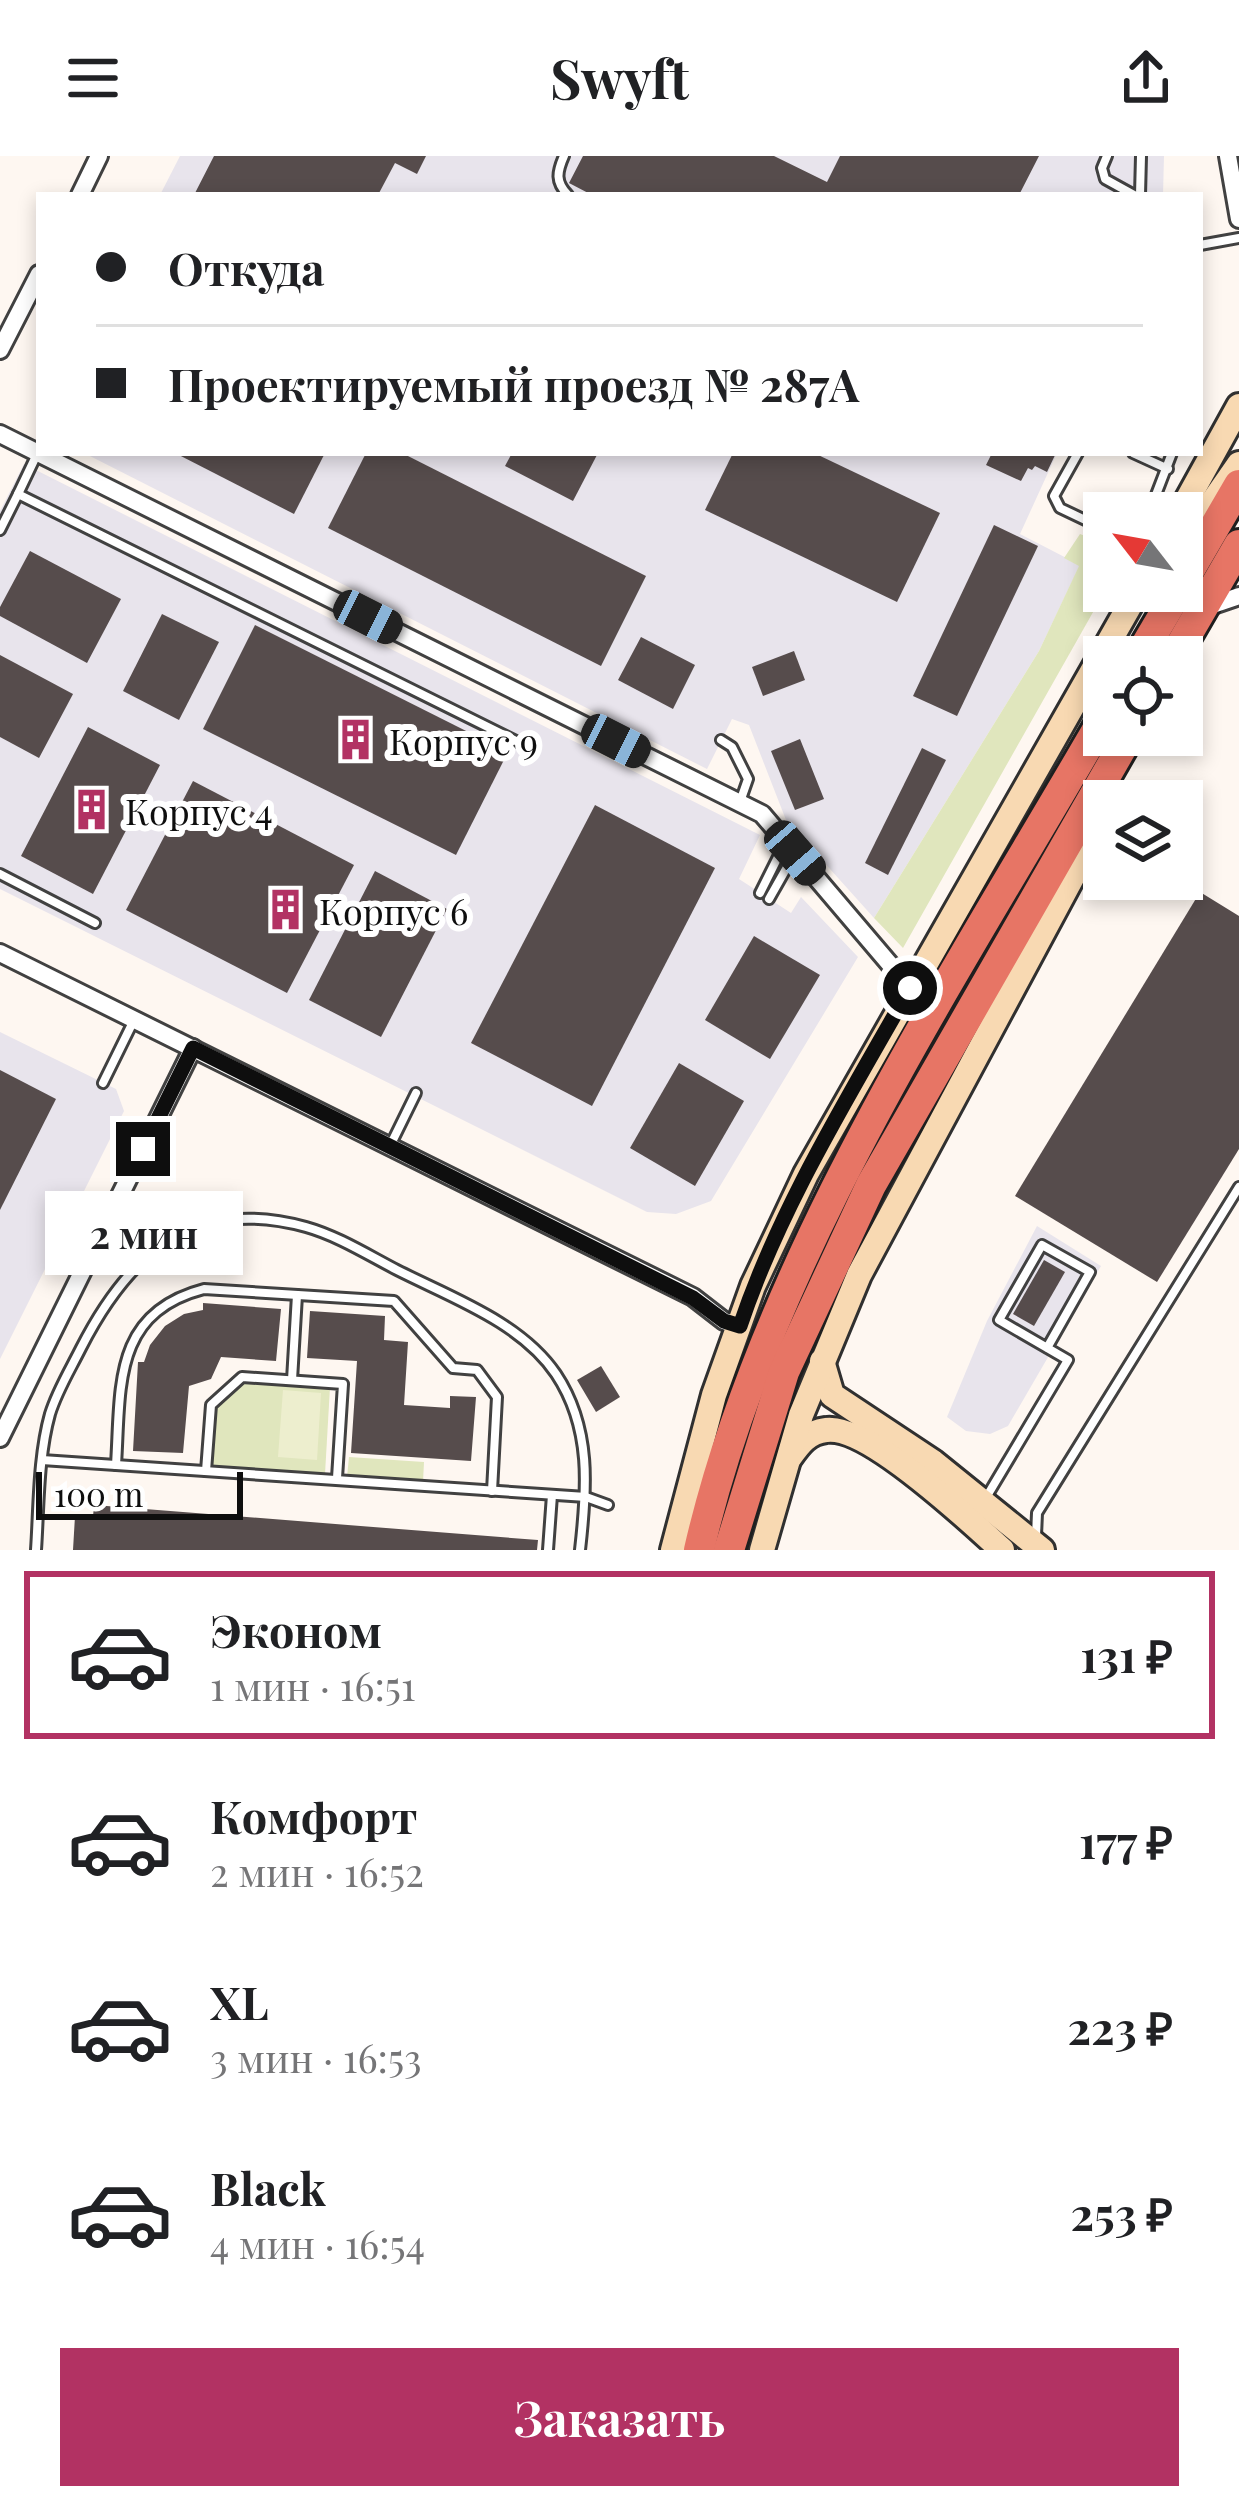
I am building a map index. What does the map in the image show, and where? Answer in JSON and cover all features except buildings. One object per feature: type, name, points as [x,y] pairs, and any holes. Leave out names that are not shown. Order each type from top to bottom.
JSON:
[{"type":"highway","points":[[1203,547],[1239,484]]},
{"type":"highway","points":[[1203,585],[1239,545]]},
{"type":"highway","points":[[1157,636],[1178,612]]},
{"type":"highway","points":[[699,1550],[735,1426],[830,1204],[910,1054],[1083,754]]},
{"type":"highway","points":[[729,1550],[784,1372],[871,1185],[1120,756]]},
{"type":"street","points":[[81,192],[99,156]]},
{"type":"street","points":[[1228,156],[1239,219]]},
{"type":"street","points":[[0,350],[36,280]]},
{"type":"street","points":[[1192,492],[1239,406]]},
{"type":"street","points":[[0,434],[36,450]]},
{"type":"street","points":[[48,456],[762,814],[910,988]]},
{"type":"street","points":[[1203,516],[1239,464]]},
{"type":"street","points":[[1203,599],[1239,596]]},
{"type":"street","points":[[673,1550],[714,1395],[753,1286],[806,1174],[1083,691]]},
{"type":"street","points":[[762,1550],[785,1464],[860,1275],[1083,857]]},
{"type":"street","points":[[0,953],[693,1298],[724,1321],[740,1326]]},
{"type":"street","points":[[0,1438],[193,1048]]},
{"type":"street","points":[[822,1361],[832,1395],[934,1462],[1039,1548]]},
{"type":"street","points":[[785,1464],[802,1440],[817,1432],[844,1431],[917,1478],[1002,1550]]},
{"type":"lane","points":[[564,156],[557,172],[565,192]]},
{"type":"lane","points":[[1107,156],[1102,168],[1105,179],[1131,192]]},
{"type":"lane","points":[[1137,192],[1141,156]]},
{"type":"lane","points":[[1203,244],[1239,238]]},
{"type":"lane","points":[[0,530],[36,455]]},
{"type":"lane","points":[[1076,456],[1054,496],[1060,508],[1083,519]]},
{"type":"lane","points":[[1140,456],[1168,469]]},
{"type":"lane","points":[[1158,492],[1171,456]]},
{"type":"lane","points":[[18,494],[528,747]]},
{"type":"lane","points":[[721,740],[732,747],[748,779],[739,803]]},
{"type":"lane","points":[[765,896],[790,847]]},
{"type":"lane","points":[[0,874],[94,923]]},
{"type":"lane","points":[[103,1083],[134,1019]]},
{"type":"lane","points":[[390,1146],[416,1093]]},
{"type":"lane","points":[[1039,1548],[1037,1513],[1239,1187]]},
{"type":"lane","points":[[36,1550],[46,1430],[59,1392],[99,1314],[138,1262],[158,1246],[195,1229],[257,1220],[326,1234],[484,1315],[531,1347],[555,1372],[580,1426],[586,1497],[580,1550]]},
{"type":"lane","points":[[983,1502],[1068,1360],[1047,1348],[999,1320],[1042,1245],[1090,1272],[1047,1348]]},
{"type":"lane","points":[[116,1465],[122,1370],[139,1330],[157,1309],[204,1288],[297,1294],[394,1301],[453,1368],[477,1370],[497,1397],[492,1491]]},
{"type":"lane","points":[[292,1380],[297,1294]]},
{"type":"lane","points":[[206,1471],[211,1405],[242,1377],[344,1384],[337,1478]]},
{"type":"lane","points":[[42,1460],[586,1497],[608,1504]]},
{"type":"lane","points":[[548,1550],[552,1495]]},
{"type":"lane","points":[[1004,1521],[1037,1513]]},
{"type":"shaded area","points":[[180,156],[1164,156],[1163,192],[162,192]]},
{"type":"shaded area","points":[[90,456],[1056,456],[1020,534],[1080,565],[1039,651],[874,918],[786,820],[749,725],[732,719],[707,769]]},
{"type":"shaded area","points":[[24,464],[760,835],[739,879],[791,913],[801,897],[858,957],[711,1201],[676,1214],[647,1212],[0,889],[0,511]]},
{"type":"shaded area","points":[[0,1032],[116,1089],[124,1111],[0,1359]]},
{"type":"shaded area","points":[[1037,1226],[1101,1266],[1008,1426],[990,1434],[966,1431],[947,1417],[987,1321]]},
{"type":"green space","points":[[1083,535],[1083,612],[1093,612],[903,948],[874,918],[1039,651],[1079,566],[1064,558]]},
{"type":"green space","points":[[247,1381],[330,1387],[325,1474],[209,1467],[215,1406]]},
{"type":"green space","points":[[283,1390],[321,1393],[317,1460],[278,1457]]},
{"type":"green space","points":[[349,1457],[424,1462],[423,1482],[347,1477]]},
{"type":"place","name":"Корпус 9","points":[[355,740]]},
{"type":"place","name":"Корпус 4","points":[[91,810]]},
{"type":"place","name":"Корпус 6","points":[[285,910]]},
{"type":"route","points":[[143,1149],[193,1048],[693,1298],[724,1321],[740,1326],[753,1286],[806,1174],[910,988]]}]
